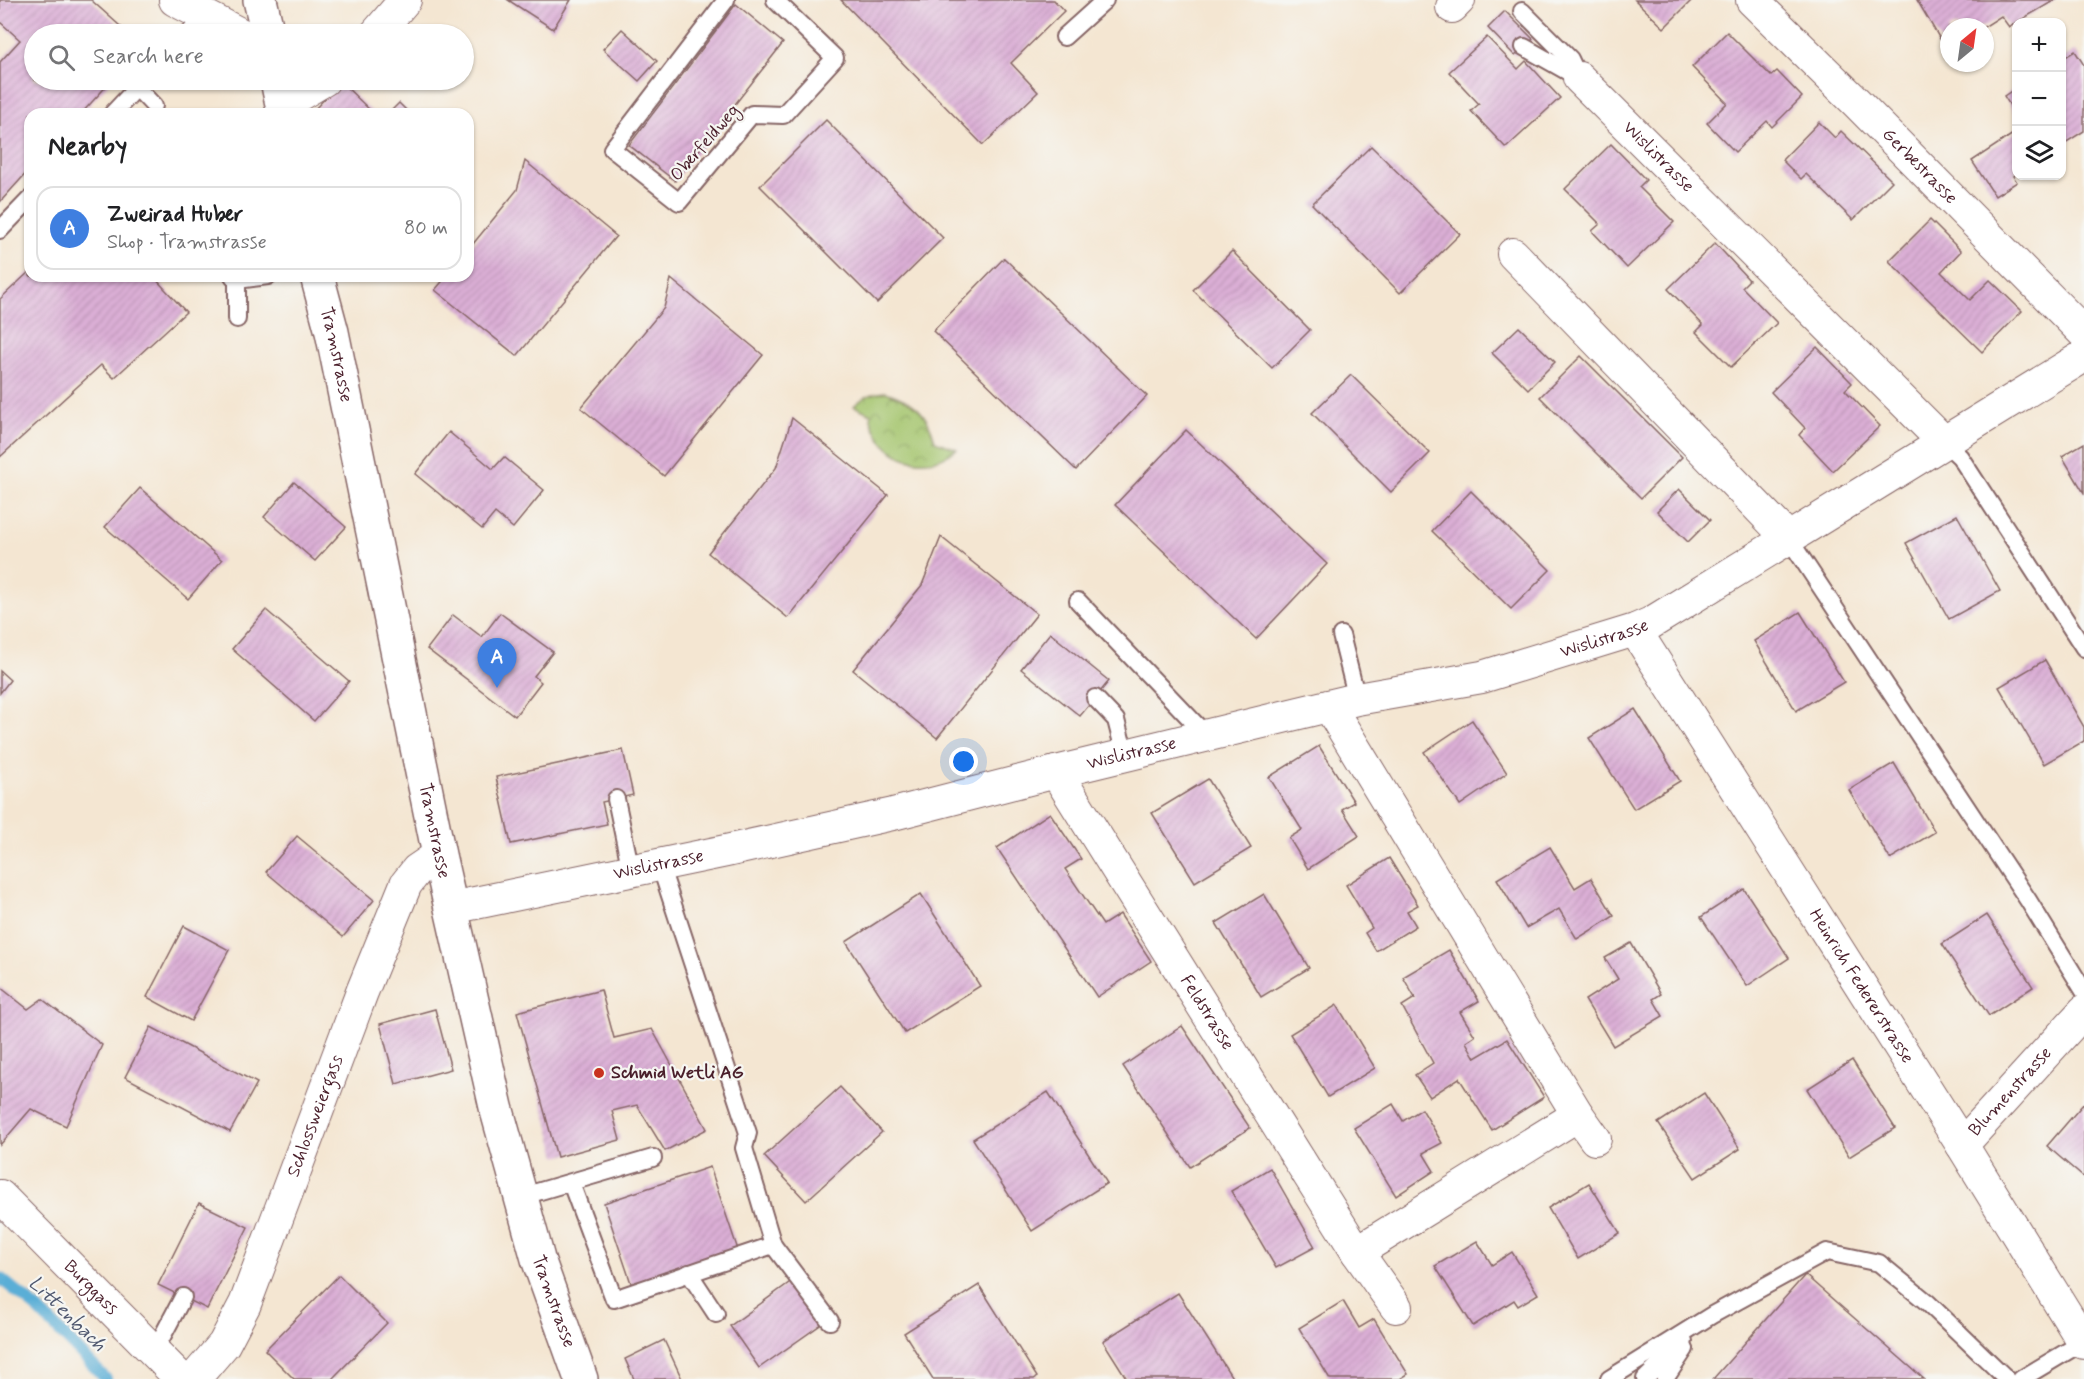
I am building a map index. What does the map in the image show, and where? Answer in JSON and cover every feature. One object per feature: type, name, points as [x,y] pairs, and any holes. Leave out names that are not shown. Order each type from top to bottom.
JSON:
[{"type":"main road","points":[[260,0],[266,24]]},
{"type":"main road","name":"Tramstrasse","points":[[319,282],[332,332],[439,855],[496,1107],[538,1259],[581,1379]]},
{"type":"street","points":[[175,0],[194,24]]},
{"type":"street","points":[[385,24],[405,0]]},
{"type":"street","name":"Gerbestrasse","points":[[1752,0],[2084,333]]},
{"type":"street","name":"Wislistrasse","points":[[1579,78],[1943,441]]},
{"type":"street","points":[[281,100],[302,90]]},
{"type":"street","points":[[1513,254],[1789,539]]},
{"type":"street","name":"Wislistrasse","points":[[451,908],[892,814],[1343,703],[1482,677],[1635,630],[1651,623],[1943,441],[2084,357]]},
{"type":"street","name":"Heinrich Federerstrasse","points":[[1635,630],[1962,1145],[2028,1256],[2084,1342]]},
{"type":"street","points":[[1343,703],[1586,1127],[1357,1252]]},
{"type":"street","name":"Feldstrasse","points":[[1056,772],[1357,1252],[1395,1307]]},
{"type":"street","name":"Schlossweiergass","points":[[194,1379],[224,1344],[245,1304],[359,1000],[406,884],[417,870],[439,855]]},
{"type":"street","name":"Blumenstrasse","points":[[1962,1145],[2084,1011]]},
{"type":"street","name":"Burggass","points":[[0,1196],[181,1379]]},
{"type":"lane","name":"Oberfeldweg","points":[[726,0],[612,148],[679,202],[752,114],[783,115],[835,58],[775,0]]},
{"type":"lane","points":[[1064,37],[1095,3]]},
{"type":"lane","points":[[1522,11],[1570,59],[1579,78]]},
{"type":"lane","points":[[1524,47],[1579,78]]},
{"type":"lane","points":[[118,108],[135,90]]},
{"type":"lane","points":[[145,90],[154,106]]},
{"type":"lane","points":[[0,230],[24,205]]},
{"type":"lane","points":[[235,282],[237,319]]},
{"type":"lane","points":[[1943,441],[1960,457],[2084,648]]},
{"type":"lane","points":[[1789,539],[2022,890],[2084,991]]},
{"type":"lane","points":[[1078,601],[1206,735]]},
{"type":"lane","points":[[1341,635],[1343,703]]},
{"type":"lane","points":[[1095,698],[1116,720],[1125,755]]},
{"type":"lane","points":[[616,799],[646,868],[748,1133],[744,1148],[773,1245],[830,1321]]},
{"type":"lane","points":[[520,1197],[653,1158]]},
{"type":"lane","points":[[571,1183],[614,1299],[773,1245]]},
{"type":"lane","points":[[1609,1379],[1706,1319],[1827,1252],[1879,1263],[1928,1303],[2007,1379]]},
{"type":"lane","points":[[688,1273],[716,1314]]},
{"type":"lane","points":[[154,1352],[183,1297]]},
{"type":"lane","points":[[1645,1379],[1706,1319]]},
{"type":"lane","points":[[1665,1379],[1706,1319]]},
{"type":"lane","points":[[2021,1379],[2084,1342]]},
{"type":"green space","points":[[886,392],[912,404],[924,415],[935,441],[957,449],[938,459],[917,461],[898,455],[889,448],[875,431],[871,414],[854,406],[868,396]]},
{"type":"building","points":[[0,0],[91,0],[118,24],[24,24],[24,90],[103,90],[86,108],[24,108],[24,176],[0,202],[0,62],[20,40],[0,22]]},
{"type":"building","points":[[508,0],[571,0],[553,29]]},
{"type":"building","points":[[841,0],[1054,0],[1064,11],[1011,63],[1038,92],[983,145]]},
{"type":"building","points":[[1635,0],[1692,0],[1664,28]]},
{"type":"building","points":[[1917,0],[2055,0],[2024,18],[2012,18],[2012,25],[2009,27],[2001,16],[1994,21],[1994,18],[1940,18],[1940,39]]},
{"type":"building","points":[[736,4],[783,43],[675,181],[629,145]]},
{"type":"building","points":[[1505,11],[1533,39],[1515,56],[1488,28]]},
{"type":"building","points":[[622,29],[657,61],[639,81],[603,49]]},
{"type":"building","points":[[1727,32],[1771,76],[1777,71],[1802,97],[1772,127],[1767,121],[1735,152],[1707,123],[1727,103],[1692,67]]},
{"type":"building","points":[[1487,37],[1518,69],[1526,61],[1560,98],[1506,148],[1471,111],[1479,104],[1449,72]]},
{"type":"building","points":[[2075,51],[2084,65],[2084,131],[2066,142],[2066,72],[2066,57]]},
{"type":"building","points":[[333,90],[349,90],[368,108],[316,108]]},
{"type":"building","points":[[2012,91],[2012,109],[2004,96]]},
{"type":"building","points":[[399,103],[404,108],[394,108]]},
{"type":"building","points":[[826,120],[943,238],[877,303],[760,186]]},
{"type":"building","points":[[1819,122],[1835,138],[1841,131],[1892,181],[1853,220],[1806,174],[1801,179],[1782,160]]},
{"type":"building","points":[[2012,135],[2012,180],[2017,182],[1995,196],[1972,161]]},
{"type":"building","points":[[1611,144],[1646,180],[1639,187],[1674,222],[1627,268],[1592,231],[1600,224],[1565,189]]},
{"type":"building","points":[[1371,146],[1460,234],[1400,293],[1312,204]]},
{"type":"building","points":[[525,161],[616,236],[517,356],[435,290],[442,282],[474,282],[474,243],[517,190]]},
{"type":"building","points":[[1930,220],[1961,251],[1941,272],[1970,300],[1990,280],[2022,311],[1982,352],[1889,261]]},
{"type":"building","points":[[1715,243],[1749,280],[1742,287],[1777,323],[1731,367],[1696,332],[1703,325],[1668,289]]},
{"type":"building","points":[[1232,251],[1310,330],[1272,368],[1193,290]]},
{"type":"building","points":[[1004,258],[1147,396],[1076,470],[933,331]]},
{"type":"building","points":[[24,277],[24,282],[158,282],[186,312],[114,378],[101,365],[0,457],[0,299]]},
{"type":"building","points":[[671,279],[763,355],[664,476],[581,408],[664,308]]},
{"type":"building","points":[[1519,327],[1555,362],[1528,389],[1492,353]]},
{"type":"building","points":[[1817,347],[1852,383],[1845,390],[1880,426],[1833,471],[1799,435],[1805,428],[1771,392]]},
{"type":"building","points":[[1581,356],[1682,457],[1641,498],[1540,397]]},
{"type":"building","points":[[1351,375],[1430,453],[1391,492],[1312,413]]},
{"type":"building","points":[[792,418],[888,495],[788,618],[708,553],[776,468]]},
{"type":"building","points":[[1186,430],[1327,564],[1256,639],[1115,505]]},
{"type":"building","points":[[449,432],[493,469],[504,457],[544,490],[513,528],[495,513],[482,529],[415,474]]},
{"type":"building","points":[[2084,443],[2084,493],[2062,456]]},
{"type":"building","points":[[294,482],[346,527],[315,561],[264,517]]},
{"type":"building","points":[[140,488],[222,560],[188,599],[105,527]]},
{"type":"building","points":[[1679,489],[1710,520],[1688,542],[1657,511]]},
{"type":"building","points":[[1471,491],[1550,570],[1511,609],[1432,531]]},
{"type":"building","points":[[1957,515],[2000,591],[1949,619],[1906,543]]},
{"type":"building","points":[[941,537],[1037,614],[937,738],[853,670],[922,585]]},
{"type":"building","points":[[266,610],[349,681],[314,721],[232,649]]},
{"type":"building","points":[[1800,612],[1844,682],[1796,711],[1754,641]]},
{"type":"building","points":[[500,613],[553,652],[534,676],[541,682],[515,716],[427,649],[453,615],[482,637]]},
{"type":"building","points":[[1050,633],[1109,681],[1080,716],[1021,669]]},
{"type":"building","points":[[2045,660],[2084,727],[2084,741],[2044,764],[1999,687]]},
{"type":"building","points":[[0,671],[10,680],[0,693]]},
{"type":"building","points":[[1635,709],[1680,781],[1634,809],[1589,738]]},
{"type":"building","points":[[1472,720],[1507,773],[1460,805],[1424,752]]},
{"type":"building","points":[[1319,746],[1354,802],[1342,809],[1359,836],[1308,869],[1289,838],[1302,830],[1269,777]]},
{"type":"building","points":[[623,750],[633,795],[602,802],[607,824],[511,844],[496,777]]},
{"type":"building","points":[[1894,763],[1935,832],[1890,859],[1849,790]]},
{"type":"building","points":[[1208,779],[1251,848],[1195,882],[1152,813]]},
{"type":"building","points":[[1050,813],[1081,859],[1065,869],[1103,925],[1120,914],[1151,961],[1097,997],[997,848]]},
{"type":"building","points":[[297,836],[374,900],[343,937],[266,872]]},
{"type":"building","points":[[1550,847],[1575,888],[1591,878],[1614,916],[1577,939],[1559,909],[1526,928],[1497,879]]},
{"type":"building","points":[[1389,858],[1418,905],[1407,911],[1416,926],[1376,951],[1365,933],[1372,928],[1346,885]]},
{"type":"building","points":[[1744,889],[1789,958],[1747,986],[1701,917]]},
{"type":"building","points":[[921,894],[980,986],[905,1033],[846,942]]},
{"type":"building","points":[[1264,894],[1309,968],[1261,997],[1216,923]]},
{"type":"building","points":[[1987,915],[2033,987],[1989,1016],[1942,944]]},
{"type":"building","points":[[184,926],[229,950],[191,1021],[147,997]]},
{"type":"building","points":[[1631,943],[1661,994],[1653,999],[1663,1016],[1613,1046],[1585,1000],[1618,979],[1605,958]]},
{"type":"building","points":[[1449,950],[1479,1001],[1460,1012],[1475,1036],[1466,1042],[1475,1058],[1507,1039],[1544,1097],[1492,1130],[1459,1078],[1430,1097],[1415,1075],[1433,1063],[1402,1006],[1415,998],[1403,977]]},
{"type":"building","points":[[0,987],[28,1009],[42,999],[102,1045],[66,1126],[31,1109],[0,1145]]},
{"type":"building","points":[[601,990],[614,1038],[652,1029],[707,1129],[665,1151],[637,1105],[612,1111],[620,1140],[557,1157],[517,1012]]},
{"type":"building","points":[[1337,1005],[1375,1068],[1328,1097],[1290,1034]]},
{"type":"building","points":[[435,1009],[451,1069],[396,1084],[380,1024]]},
{"type":"building","points":[[1182,1026],[1250,1128],[1190,1167],[1123,1066]]},
{"type":"building","points":[[151,1027],[257,1083],[230,1132],[125,1077]]},
{"type":"building","points":[[1852,1060],[1895,1128],[1849,1157],[1807,1089]]},
{"type":"building","points":[[840,1087],[882,1132],[806,1201],[764,1156]]},
{"type":"building","points":[[1048,1092],[1107,1183],[1032,1231],[973,1139]]},
{"type":"building","points":[[1704,1093],[1740,1149],[1695,1178],[1658,1123]]},
{"type":"building","points":[[2084,1103],[2084,1175],[2083,1177],[2047,1146]]},
{"type":"building","points":[[1393,1104],[1403,1121],[1422,1109],[1442,1143],[1423,1153],[1434,1171],[1396,1196],[1354,1128]]},
{"type":"building","points":[[710,1167],[738,1250],[632,1286],[604,1203]]},
{"type":"building","points":[[1270,1168],[1315,1247],[1276,1268],[1231,1191]]},
{"type":"building","points":[[1589,1183],[1620,1233],[1578,1259],[1548,1208]]},
{"type":"building","points":[[199,1203],[248,1227],[207,1309],[158,1285]]},
{"type":"building","points":[[1477,1241],[1492,1265],[1512,1252],[1538,1294],[1518,1306],[1514,1300],[1473,1326],[1435,1266]]},
{"type":"building","points":[[339,1275],[387,1323],[332,1379],[294,1379],[265,1350]]},
{"type":"building","points":[[1805,1275],[1924,1379],[1713,1379]]},
{"type":"building","points":[[793,1280],[823,1323],[759,1368],[730,1326]]},
{"type":"building","points":[[979,1285],[1037,1377],[1034,1379],[933,1379],[904,1333]]},
{"type":"building","points":[[1178,1293],[1233,1379],[1127,1379],[1103,1341]]},
{"type":"building","points":[[1343,1301],[1359,1328],[1374,1319],[1408,1374],[1400,1379],[1330,1379],[1299,1328]]},
{"type":"building","points":[[664,1340],[682,1379],[634,1379],[625,1359]]},
{"type":"waterway","name":"Littenbach","points":[[0,1278],[39,1310],[106,1379]]},
{"type":"place","name":"Zweirad Huber","points":[[497,688]]},
{"type":"place","name":"Schmid Wetli AG","points":[[599,1073]]}]
